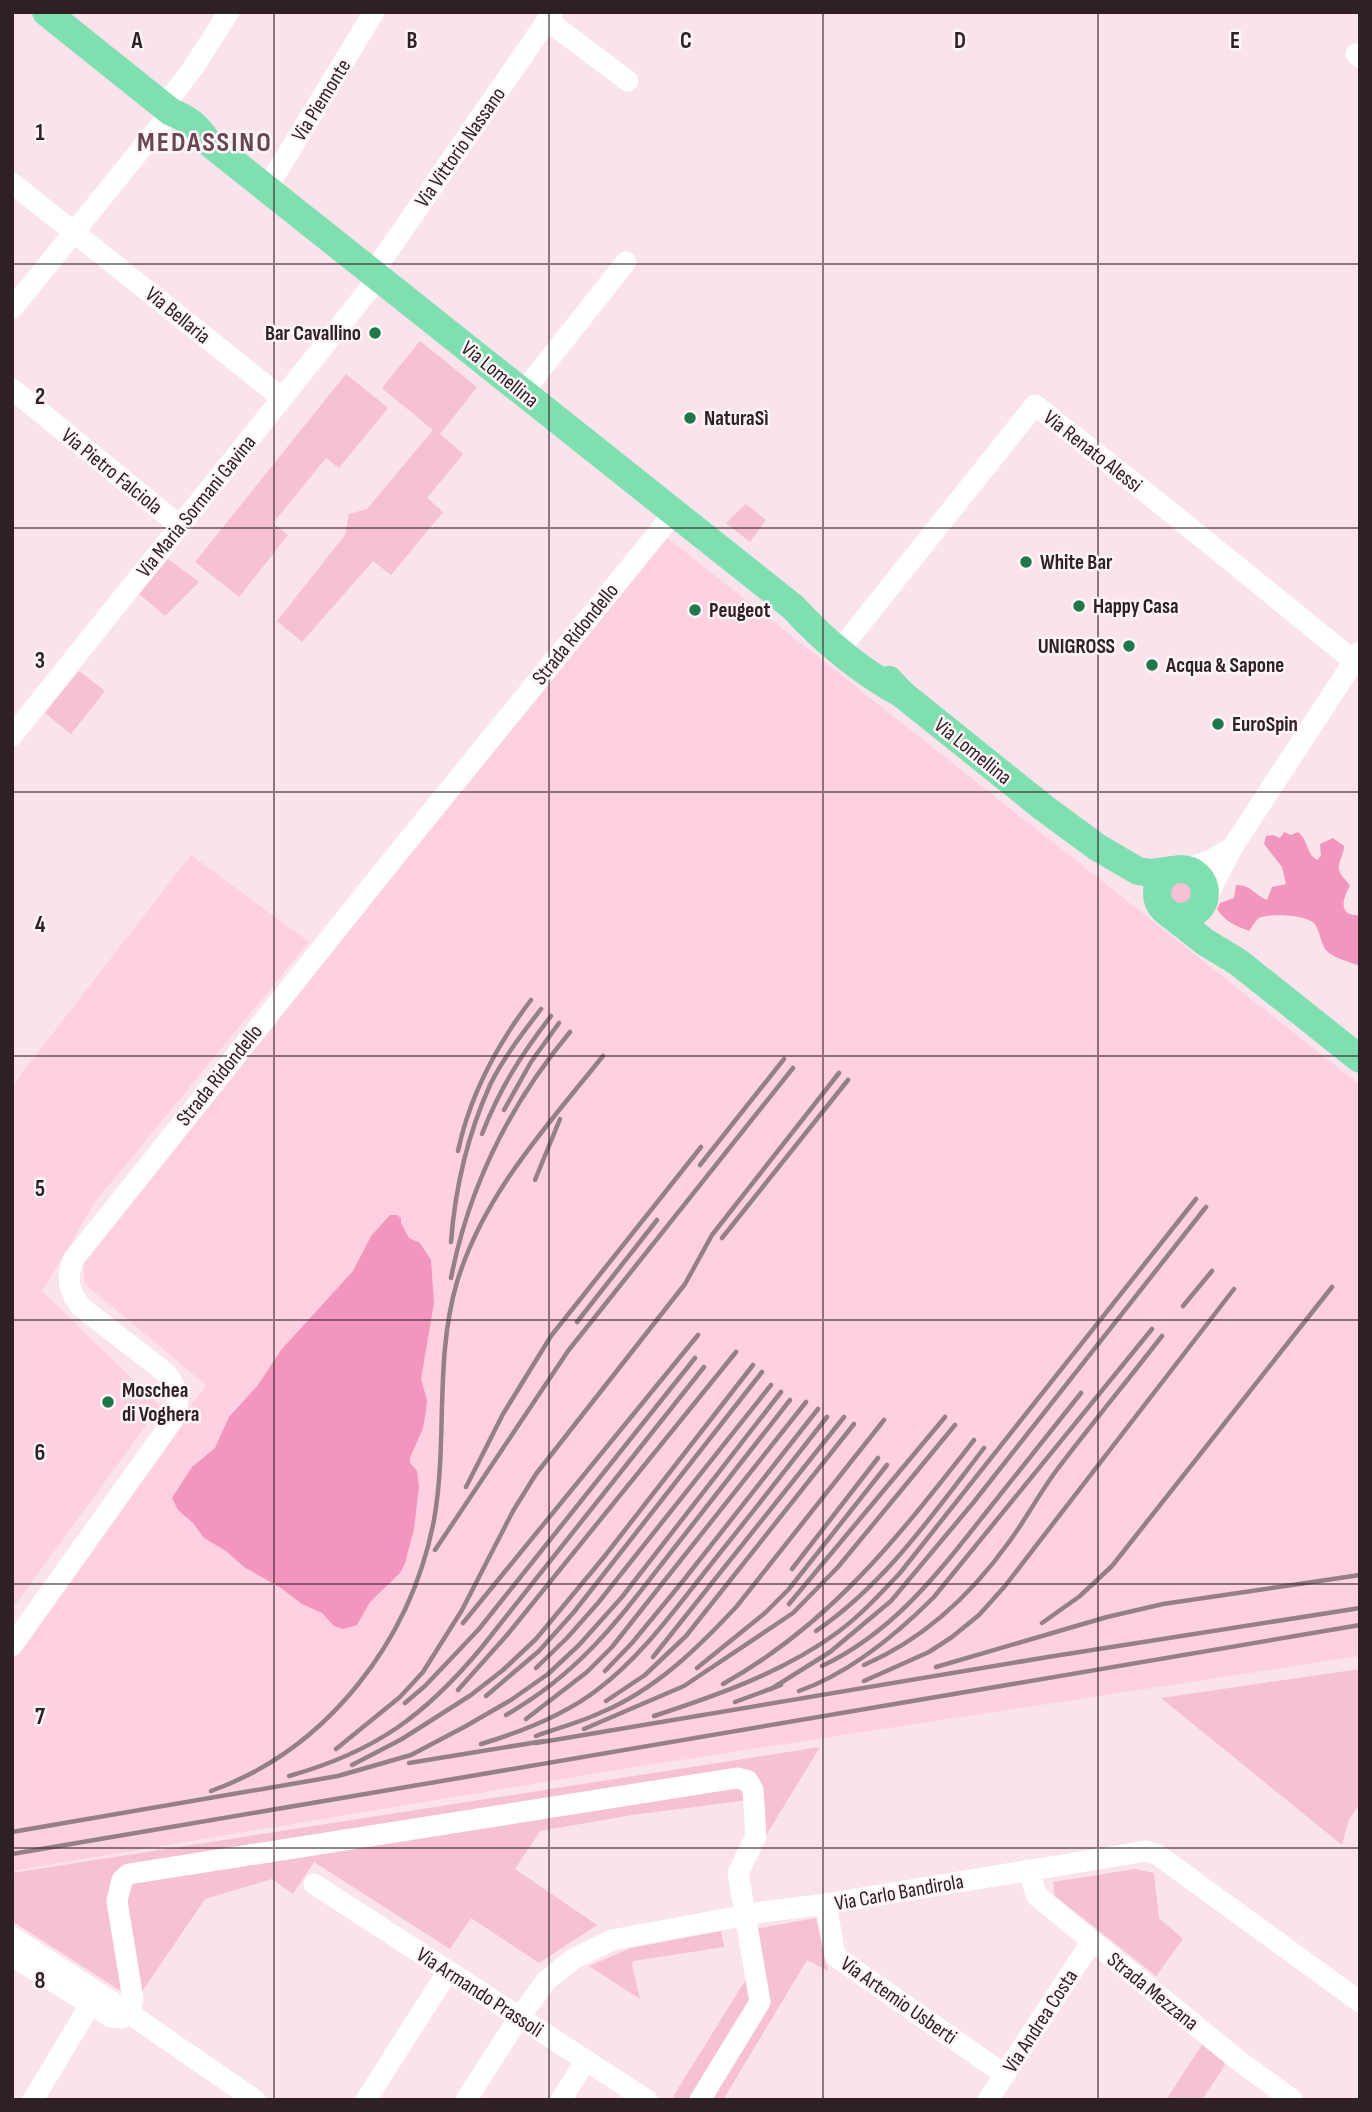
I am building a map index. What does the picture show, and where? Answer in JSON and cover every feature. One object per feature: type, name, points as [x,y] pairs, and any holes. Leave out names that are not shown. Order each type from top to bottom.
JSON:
[{"type":"main road","name":"Via Lomellina","points":[[46,12],[169,111],[185,117],[198,127],[208,142],[793,607],[825,625],[878,668],[902,694],[1044,808],[1128,867],[1151,873],[1179,870],[1201,877],[1206,892],[1203,903],[1209,930],[1238,961],[1360,1059]]},
{"type":"main road","name":"Via Lomellina","points":[[793,607],[817,634],[871,677],[902,694]]},
{"type":"main road","name":"Via Lomellina","points":[[1044,808],[1108,868],[1144,888],[1205,942],[1238,961]]},
{"type":"main road","points":[[1179,870],[1163,877],[1159,884],[1157,892],[1164,908],[1183,917],[1198,911],[1203,903]]},
{"type":"street","points":[[12,309],[169,111],[229,12]]},
{"type":"street","name":"Via Piemonte","points":[[267,188],[374,12]]},
{"type":"street","name":"Via Vittorio Nassano","points":[[376,275],[550,16],[628,81]]},
{"type":"street","name":"Via Bellaria","points":[[12,183],[282,398]]},
{"type":"street","points":[[523,392],[626,262]]},
{"type":"street","name":"Via Maria Sormani Gavina","points":[[12,736],[282,398],[376,275]]},
{"type":"street","name":"Via Pietro Falciola","points":[[12,389],[180,526]]},
{"type":"street","name":"Via Renato Alessi","points":[[846,642],[1035,405],[1357,656]]},
{"type":"street","name":"Strada Ridondello","points":[[12,1646],[173,1420],[178,1408],[179,1398],[166,1373],[81,1307],[69,1290],[68,1272],[73,1260],[674,513]]},
{"type":"street","points":[[1203,903],[1232,848],[1357,656]]},
{"type":"street","points":[[1179,870],[1212,860],[1232,848]]},
{"type":"street","points":[[130,2014],[132,2000],[117,1901],[122,1880],[129,1874],[737,1778],[748,1781],[753,1790],[756,1836],[738,1873],[743,1916],[760,2002],[700,2100]]},
{"type":"street","name":"Via Carlo Bandirola","points":[[466,2100],[536,1993],[555,1972],[596,1947],[627,1936],[1146,1851],[1158,1855],[1360,2003]]},
{"type":"street","name":"Strada Mezzana","points":[[1028,1870],[1037,1896],[1239,2061],[1293,2100]]},
{"type":"street","name":"Via Armando Prassoli","points":[[314,1884],[647,2100]]},
{"type":"street","name":"Via Artemio Usberti","points":[[826,1905],[835,1956],[1005,2075]]},
{"type":"street","points":[[12,1937],[255,2100]]},
{"type":"street","name":"Via Andrea Costa","points":[[988,2100],[1092,1941]]},
{"type":"street","points":[[12,1956],[111,2017],[122,2018],[130,2014]]},
{"type":"street","points":[[366,2100],[449,1971]]},
{"type":"street","points":[[33,2100],[90,2005]]},
{"type":"street","points":[[561,2100],[586,2060]]},
{"type":"shaded area","points":[[420,341],[477,387],[440,434],[463,454],[427,498],[443,512],[391,575],[373,561],[302,642],[277,621],[345,535],[349,514],[367,509],[433,430],[382,388]]},
{"type":"shaded area","points":[[346,374],[388,408],[339,468],[326,458],[273,523],[288,535],[239,597],[195,562]]},
{"type":"shaded area","points":[[746,504],[766,520],[750,542],[726,523]]},
{"type":"shaded area","points":[[665,536],[1360,1085],[1360,1656],[628,1768],[12,1871],[12,1646],[206,1385],[84,1283],[84,1261]]},
{"type":"shaded area","points":[[168,559],[199,582],[165,616],[139,594]]},
{"type":"shaded area","points":[[79,671],[105,691],[71,734],[45,713]]},
{"type":"shaded area","points":[[1284,832],[1291,835],[1298,832],[1317,860],[1321,856],[1320,844],[1333,838],[1344,846],[1339,870],[1350,886],[1345,896],[1345,910],[1353,915],[1360,915],[1360,966],[1329,953],[1310,920],[1264,916],[1258,919],[1249,931],[1227,920],[1217,909],[1220,903],[1234,898],[1236,885],[1249,888],[1267,900],[1272,887],[1286,884],[1282,867],[1264,844],[1266,836],[1280,838]]},
{"type":"shaded area","points":[[191,855],[309,942],[95,1202],[42,1291],[160,1406],[12,1609],[12,1328],[15,1323],[12,1320],[12,1086]]},
{"type":"shaded area","points":[[1182,880],[1191,884],[1195,893],[1191,902],[1182,906],[1173,902],[1169,893],[1173,884]]},
{"type":"shaded area","points":[[390,1215],[401,1218],[409,1238],[420,1243],[431,1260],[434,1303],[421,1379],[427,1400],[426,1411],[423,1428],[410,1458],[410,1463],[417,1471],[419,1486],[414,1529],[400,1573],[370,1602],[357,1625],[343,1629],[334,1626],[322,1613],[302,1604],[204,1538],[193,1523],[178,1510],[172,1498],[192,1467],[215,1448],[229,1417],[258,1385],[281,1350],[353,1271],[371,1236]]},
{"type":"shaded area","points":[[1360,1669],[1360,1804],[1349,1819],[1342,1845],[1161,1698]]},
{"type":"shaded area","points":[[820,1747],[762,1842],[749,1800],[632,1815],[540,1831],[515,1869],[597,1925],[539,1963],[471,1918],[450,1949],[314,1862],[293,1894],[272,1879],[205,1899],[139,1996],[127,1995],[12,1921],[12,1873]]},
{"type":"shaded area","points":[[1135,1869],[1154,1873],[1159,1918],[1183,1939],[1156,1976],[1055,1896],[1053,1882]]},
{"type":"shaded area","points":[[816,1918],[828,1971],[807,1960],[723,2100],[671,2100],[746,1979],[738,1932]]},
{"type":"shaded area","points":[[721,1931],[724,1947],[633,1961],[640,1999],[589,1966],[631,1948]]},
{"type":"shaded area","points":[[1205,2040],[1221,2054],[1225,2065],[1202,2100],[1166,2100]]},
{"type":"railway","points":[[458,1151],[463,1130],[486,1071],[531,1000]]},
{"type":"railway","points":[[451,1242],[464,1162],[482,1104],[501,1065],[541,1009]]},
{"type":"railway","points":[[482,1134],[512,1072],[551,1016]]},
{"type":"railway","points":[[504,1110],[531,1062],[559,1023]]},
{"type":"railway","points":[[451,1278],[469,1211],[495,1148],[529,1088],[570,1032]]},
{"type":"railway","points":[[211,1791],[253,1772],[292,1748],[327,1718],[358,1685],[384,1647],[406,1607],[423,1564],[434,1520],[440,1460],[443,1371],[450,1311],[457,1282],[483,1220],[500,1191],[539,1136],[603,1056]]},
{"type":"railway","points":[[700,1165],[784,1059]]},
{"type":"railway","points":[[435,1550],[568,1351],[793,1068]]},
{"type":"railway","points":[[336,1749],[400,1697],[423,1672],[462,1610],[513,1511],[536,1474],[685,1284],[712,1235],[839,1073]]},
{"type":"railway","points":[[722,1238],[848,1080]]},
{"type":"railway","points":[[535,1180],[560,1119]]},
{"type":"railway","points":[[466,1487],[503,1414],[551,1336],[701,1147]]},
{"type":"railway","points":[[654,1716],[773,1671],[817,1646],[863,1611],[900,1573],[1196,1199]]},
{"type":"railway","points":[[771,1689],[830,1652],[891,1601],[973,1503],[1206,1207]]},
{"type":"railway","points":[[577,1322],[657,1220]]},
{"type":"railway","points":[[1183,1306],[1212,1271]]},
{"type":"railway","points":[[1042,1623],[1080,1596],[1112,1566],[1332,1287]]},
{"type":"railway","points":[[864,1681],[929,1652],[979,1615],[1005,1586],[1234,1289]]},
{"type":"railway","points":[[799,1691],[836,1674],[871,1652],[934,1597],[1152,1329]]},
{"type":"railway","points":[[463,1623],[698,1335]]},
{"type":"railway","points":[[864,1665],[926,1629],[979,1580],[1015,1533],[1056,1471],[1162,1336]]},
{"type":"railway","points":[[458,1690],[507,1635],[736,1352]]},
{"type":"railway","points":[[405,1703],[425,1686],[479,1629],[695,1358]]},
{"type":"railway","points":[[352,1765],[402,1739],[471,1695],[536,1639],[604,1557],[753,1365]]},
{"type":"railway","points":[[289,1776],[373,1743],[397,1728],[440,1692],[482,1647],[704,1367]]},
{"type":"railway","points":[[486,1696],[539,1651],[574,1612],[762,1372]]},
{"type":"railway","points":[[536,1668],[598,1603],[771,1385]]},
{"type":"railway","points":[[12,1832],[338,1776],[411,1755],[466,1726],[511,1700],[548,1674],[579,1645],[622,1597],[781,1392]]},
{"type":"railway","points":[[822,1666],[872,1636],[914,1598],[952,1556],[1081,1393]]},
{"type":"railway","points":[[506,1715],[557,1680],[600,1640],[790,1400]]},
{"type":"railway","points":[[526,1719],[587,1672],[612,1647],[806,1402]]},
{"type":"railway","points":[[605,1671],[683,1581],[818,1409]]},
{"type":"railway","points":[[481,1744],[570,1708],[597,1690],[628,1663],[670,1617],[827,1417]]},
{"type":"railway","points":[[653,1657],[844,1417]]},
{"type":"railway","points":[[789,1604],[945,1417]]},
{"type":"railway","points":[[536,1736],[586,1719],[621,1703],[658,1680],[691,1652],[737,1606],[884,1420]]},
{"type":"railway","points":[[606,1701],[645,1675],[686,1636],[854,1424]]},
{"type":"railway","points":[[584,1729],[684,1686],[793,1613],[838,1567],[955,1425]]},
{"type":"railway","points":[[723,1684],[798,1634],[861,1576],[974,1440]]},
{"type":"railway","points":[[816,1631],[864,1592],[886,1570],[984,1448]]},
{"type":"railway","points":[[792,1569],[878,1458]]},
{"type":"railway","points":[[697,1668],[765,1613],[789,1589],[887,1465]]},
{"type":"railway","points":[[936,1667],[1107,1617],[1163,1604],[1360,1575]]},
{"type":"railway","points":[[536,1743],[1360,1608]]},
{"type":"railway","points":[[12,1854],[1360,1625]]},
{"type":"railway","points":[[735,1702],[781,1685]]},
{"type":"railway","points":[[409,1763],[544,1741]]},
{"type":"place","name":"Bar Cavallino","points":[[375,333]]},
{"type":"place","name":"NaturaSì","points":[[690,418]]},
{"type":"place","name":"White Bar","points":[[1026,562]]},
{"type":"place","name":"Happy Casa","points":[[1079,606]]},
{"type":"place","name":"Peugeot","points":[[695,610]]},
{"type":"place","name":"UNIGROSS","points":[[1129,646]]},
{"type":"place","name":"Acqua & Sapone","points":[[1152,665]]},
{"type":"place","name":"EuroSpin","points":[[1218,724]]},
{"type":"place","name":"Moschea di Voghera","points":[[108,1402]]},
{"type":"district","name":"MEDASSINO","points":[[205,141]]}]
